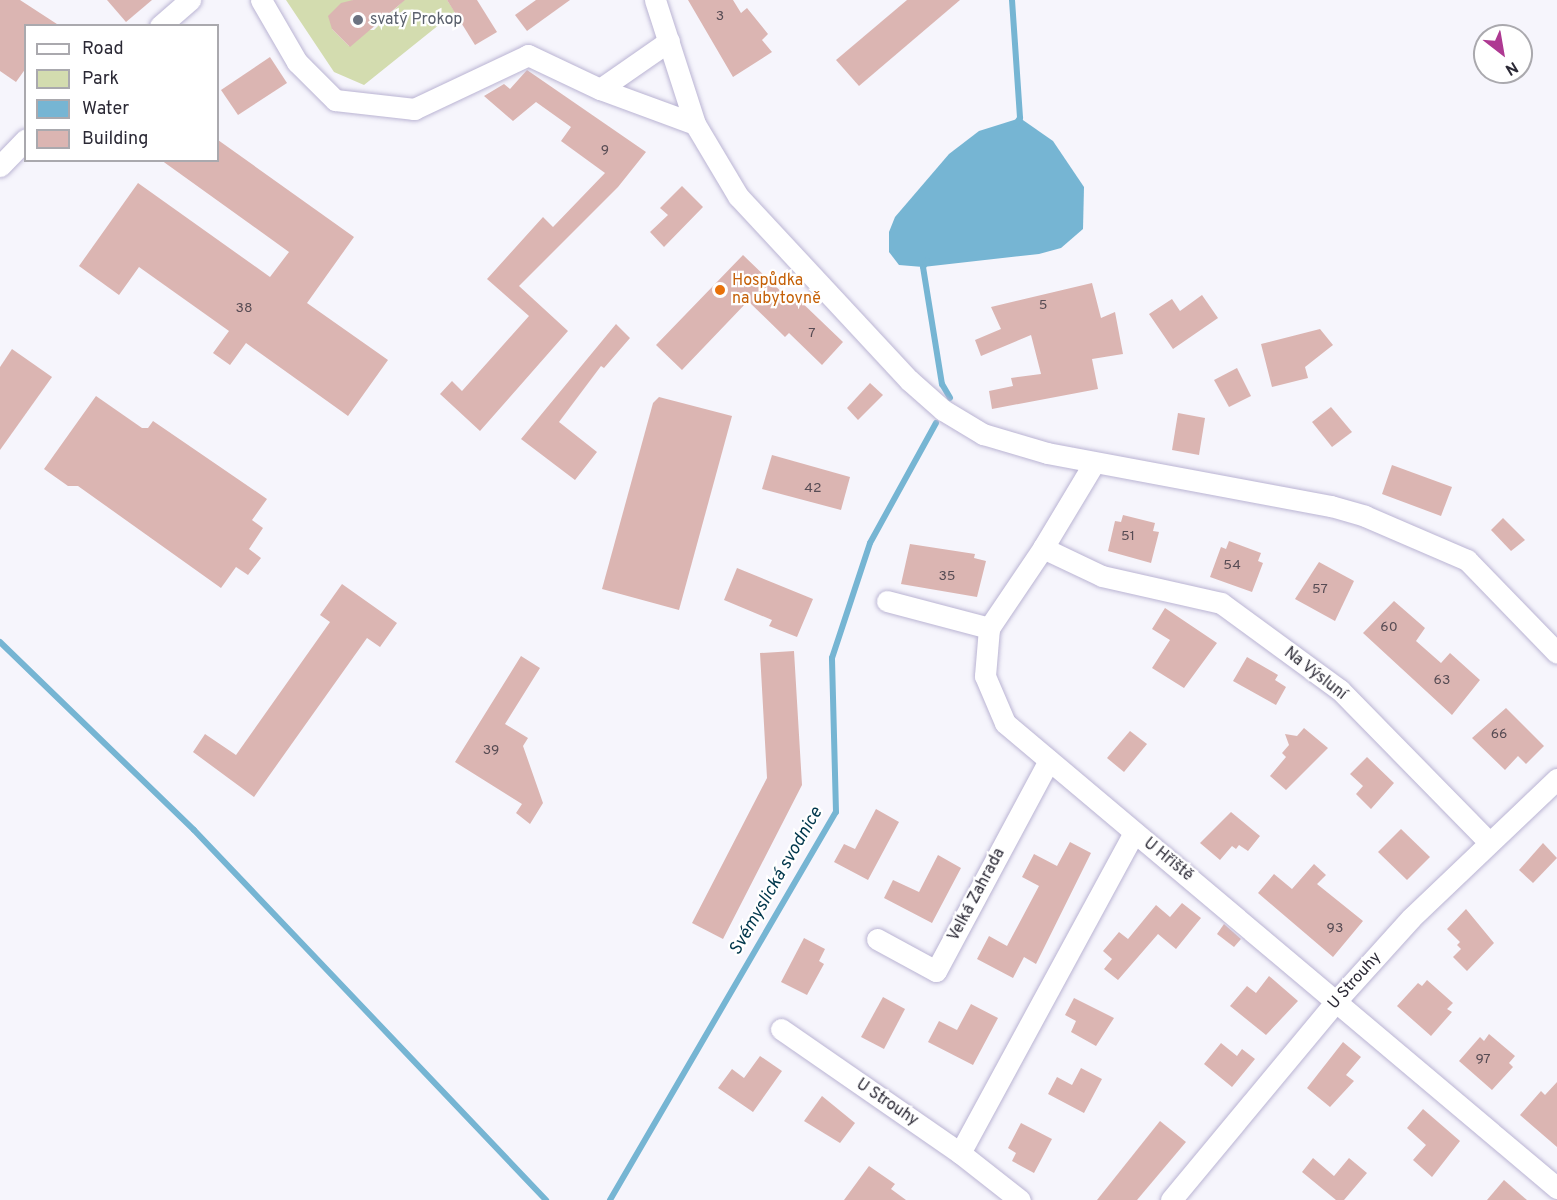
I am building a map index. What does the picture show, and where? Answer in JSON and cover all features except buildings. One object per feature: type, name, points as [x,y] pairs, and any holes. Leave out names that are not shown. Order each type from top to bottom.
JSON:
[{"type":"street","points":[[162,24],[190,0]]},
{"type":"street","points":[[261,0],[297,62],[336,100],[414,109],[528,54],[600,89],[694,124]]},
{"type":"street","points":[[655,0],[694,124],[738,196],[909,380],[943,410],[983,434],[1094,463],[1331,506],[1365,516],[1467,560],[1557,653]]},
{"type":"street","points":[[600,89],[669,41]]},
{"type":"street","points":[[0,166],[24,141]]},
{"type":"street","name":"U Hřiště","points":[[1094,463],[1043,548],[989,628],[985,676],[1005,723],[1337,1000],[1557,1188]]},
{"type":"street","name":"Na Výsluní","points":[[1043,548],[1102,576],[1221,603],[1340,690],[1488,841]]},
{"type":"street","points":[[887,601],[989,628]]},
{"type":"street","name":"Velká Zahrada","points":[[877,939],[936,971],[1049,760]]},
{"type":"street","name":"U Strouhy","points":[[1171,1200],[1337,1000],[1488,841],[1557,779]]},
{"type":"street","points":[[960,1153],[1134,832]]},
{"type":"street","name":"U Strouhy","points":[[781,1029],[960,1153],[1020,1200]]},
{"type":"green space","points":[[286,0],[353,0],[332,29],[349,46],[367,30],[374,30],[404,0],[447,0],[455,12],[364,85],[334,72]]},
{"type":"water","points":[[1020,118],[1053,141],[1084,187],[1083,229],[1061,248],[1039,254],[923,267],[899,265],[889,252],[889,232],[895,217],[949,154],[979,131]]},
{"type":"waterway","name":"Svémyslická svodnice","points":[[1012,0],[1020,118],[1016,124]]},
{"type":"waterway","name":"Svémyslická svodnice","points":[[927,261],[923,267],[942,384],[950,398]]},
{"type":"waterway","name":"Svémyslická svodnice","points":[[610,1200],[836,812],[832,658],[870,543],[936,423]]},
{"type":"waterway","points":[[0,642],[194,830],[546,1200]]},
{"type":"place","name":"svatý Prokop","points":[[358,20]]},
{"type":"place","name":"Hospůdka na ubytovně","points":[[720,290]]}]
